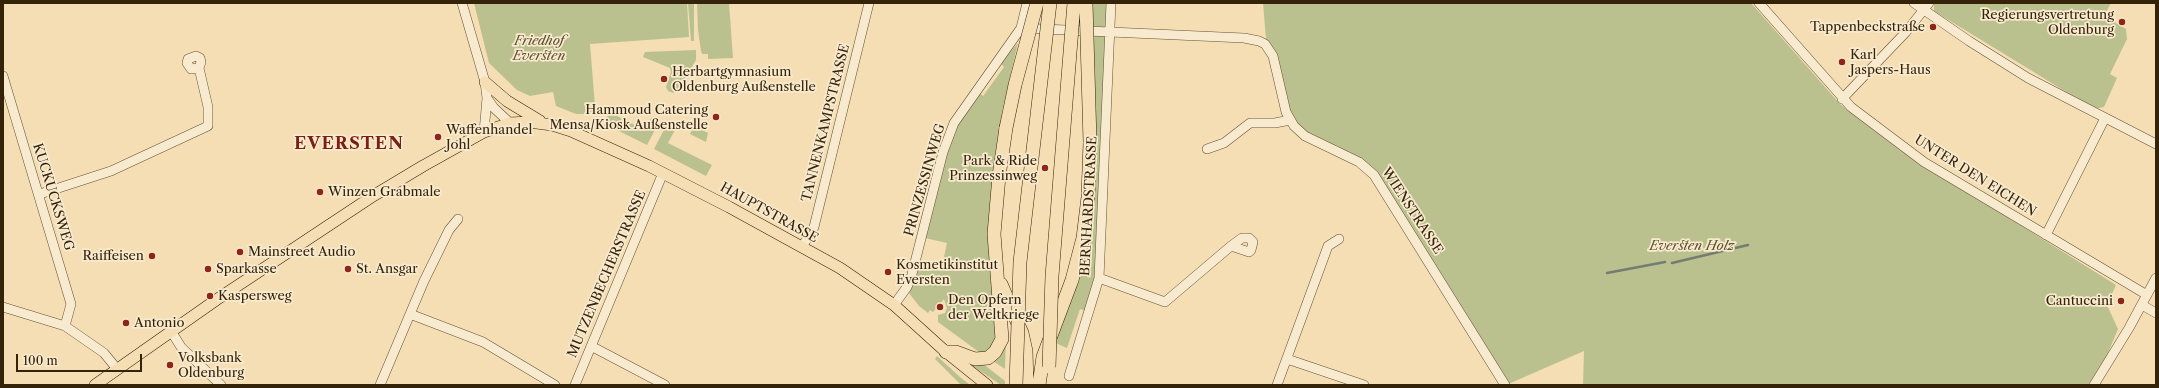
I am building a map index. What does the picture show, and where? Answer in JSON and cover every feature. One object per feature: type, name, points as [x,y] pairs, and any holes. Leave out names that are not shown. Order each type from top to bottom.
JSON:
[{"type":"highway","points":[[946,352],[956,352],[975,359],[983,359],[992,356],[999,345],[1002,329],[994,249],[995,213],[1006,128],[1015,85],[1037,3]]},
{"type":"highway","points":[[1016,385],[1020,262],[1050,3]]},
{"type":"highway","points":[[1048,385],[1052,276],[1074,3]]},
{"type":"highway","points":[[1039,385],[1043,357],[1072,280],[1083,238],[1088,197],[1090,142],[1086,3]]},
{"type":"highway","points":[[996,271],[1022,333],[1026,351],[1027,385]]},
{"type":"main road","points":[[485,82],[510,103],[547,124]]},
{"type":"main road","points":[[510,103],[510,123]]},
{"type":"main road","name":"HAUPTSTRASSE","points":[[95,385],[171,331],[373,196],[484,132],[510,123],[529,122],[547,124],[578,134],[663,173],[840,268],[894,305],[946,352],[987,385]]},
{"type":"street","points":[[462,3],[485,82],[487,98],[484,132]]},
{"type":"street","name":"TANNENKAMPSTRASSE","points":[[802,247],[814,227],[869,3]]},
{"type":"street","name":"PRINZESSINWEG","points":[[894,305],[907,287],[911,278],[943,152],[954,123],[1021,28],[1027,3]]},
{"type":"street","points":[[1021,28],[1111,32],[1111,3]]},
{"type":"street","name":"UNTER DEN EICHEN","points":[[1759,3],[1842,99],[1924,162],[2148,295]]},
{"type":"street","points":[[1914,3],[1927,7],[1969,42],[2022,74],[2156,144]]},
{"type":"street","points":[[1842,99],[1927,7]]},
{"type":"street","name":"WIENSTRASSE","points":[[1111,32],[1244,38],[1259,41],[1270,50],[1273,56],[1286,112],[1290,120],[1305,136],[1359,162],[1374,175],[1505,385]]},
{"type":"street","name":"BERNHARDSTRASSE","points":[[1069,376],[1099,278],[1111,32]]},
{"type":"street","points":[[40,194],[111,172],[208,126],[208,107],[199,68]]},
{"type":"street","name":"KUCKUCKSWEG","points":[[3,76],[40,194],[71,304],[65,326]]},
{"type":"street","points":[[487,98],[494,108],[510,123]]},
{"type":"street","points":[[2046,235],[2105,118]]},
{"type":"street","points":[[1207,149],[1224,143],[1250,123],[1275,123],[1290,120]]},
{"type":"street","name":"MUTZENBECHERSTRASSE","points":[[575,385],[663,173]]},
{"type":"street","points":[[380,385],[410,314],[449,230],[458,219]]},
{"type":"street","points":[[1277,385],[1328,246],[1339,239]]},
{"type":"street","points":[[1099,278],[1165,302],[1231,246]]},
{"type":"street","points":[[2094,385],[2148,295],[2156,278]]},
{"type":"street","points":[[2142,305],[2156,314]]},
{"type":"street","points":[[3,307],[65,326],[104,352],[117,369]]},
{"type":"street","points":[[410,314],[483,342],[555,385]]},
{"type":"street","points":[[171,331],[181,347],[221,385]]},
{"type":"street","points":[[591,346],[666,385]]},
{"type":"street","points":[[1287,358],[1364,385]]},
{"type":"green space","name":"Friedhof Eversten","points":[[474,3],[687,3],[689,37],[590,44],[595,106],[591,114],[576,114],[556,106],[553,92],[530,96],[517,90],[489,63]]},
{"type":"green space","points":[[688,3],[694,3],[694,41],[691,41]]},
{"type":"green space","points":[[697,3],[729,3],[733,58],[708,59],[708,54],[702,54],[698,30]]},
{"type":"green space","points":[[1088,3],[1111,3],[1102,233],[1090,313],[1080,309],[1067,348],[1051,341],[1083,238]]},
{"type":"green space","name":"Eversten Holz","points":[[1263,3],[1751,3],[1840,104],[1900,150],[2116,285],[2107,305],[2118,329],[2105,360],[2088,385],[1583,385],[1584,351],[1506,385],[1374,175],[1294,126],[1266,39]]},
{"type":"green space","points":[[1934,3],[2111,3],[2104,16],[2126,29],[2127,39],[2110,74],[2117,78],[2104,107],[2094,109],[1934,11]]},
{"type":"green space","points":[[1018,43],[1002,111],[994,163],[990,210],[997,341],[983,355],[938,322],[938,315],[945,313],[947,308],[944,299],[933,312],[930,310],[928,313],[919,306],[909,293],[918,267],[941,271],[947,243],[925,238],[949,140],[956,124],[979,93],[983,96],[1004,67],[1000,63]]},
{"type":"green space","points":[[696,50],[696,60],[678,90],[673,93],[668,91],[666,87],[671,72],[670,68],[643,57],[645,52]]},
{"type":"green space","points":[[609,112],[645,130],[651,118],[659,122],[647,145],[615,129],[603,127]]},
{"type":"green space","points":[[666,126],[675,130],[668,143],[712,165],[706,176],[654,149]]},
{"type":"green space","points":[[694,126],[708,133],[706,142],[690,134]]},
{"type":"green space","points":[[1006,338],[1005,369],[993,361]]},
{"type":"green space","points":[[937,356],[970,385],[961,385],[935,359]]},
{"type":"green space","points":[[967,362],[982,363],[1005,381],[1005,385],[1001,385]]},
{"type":"waterway","points":[[1672,263],[1748,245]]},
{"type":"waterway","points":[[1607,273],[1665,262]]},
{"type":"place","name":"Regierungsvertretung Oldenburg","points":[[2122,22]]},
{"type":"place","name":"Tappenbeckstraße","points":[[1933,27]]},
{"type":"place","name":"Karl Jaspers-Haus","points":[[1842,62]]},
{"type":"place","name":"Herbartgymnasium Oldenburg Außenstelle","points":[[664,79]]},
{"type":"place","name":"Hammoud Catering Mensa/Kiosk Außenstelle","points":[[716,117]]},
{"type":"place","name":"Waffenhandel Johl","points":[[438,137]]},
{"type":"place","name":"Park & Ride Prinzessinweg","points":[[1045,168]]},
{"type":"place","name":"Winzen Grabmale","points":[[320,192]]},
{"type":"place","name":"Mainstreet Audio","points":[[240,252]]},
{"type":"place","name":"Raiffeisen","points":[[152,256]]},
{"type":"place","name":"Sparkasse","points":[[208,269]]},
{"type":"place","name":"St. Ansgar","points":[[348,269]]},
{"type":"place","name":"Kosmetikinstitut Eversten","points":[[888,272]]},
{"type":"place","name":"Kaspersweg","points":[[210,296]]},
{"type":"place","name":"Cantuccini","points":[[2121,301]]},
{"type":"place","name":"Den Opfern der Weltkriege","points":[[940,307]]},
{"type":"place","name":"Antonio","points":[[126,323]]},
{"type":"place","name":"Volksbank Oldenburg","points":[[170,365]]},
{"type":"district","name":"EVERSTEN","points":[[349,144]]}]
